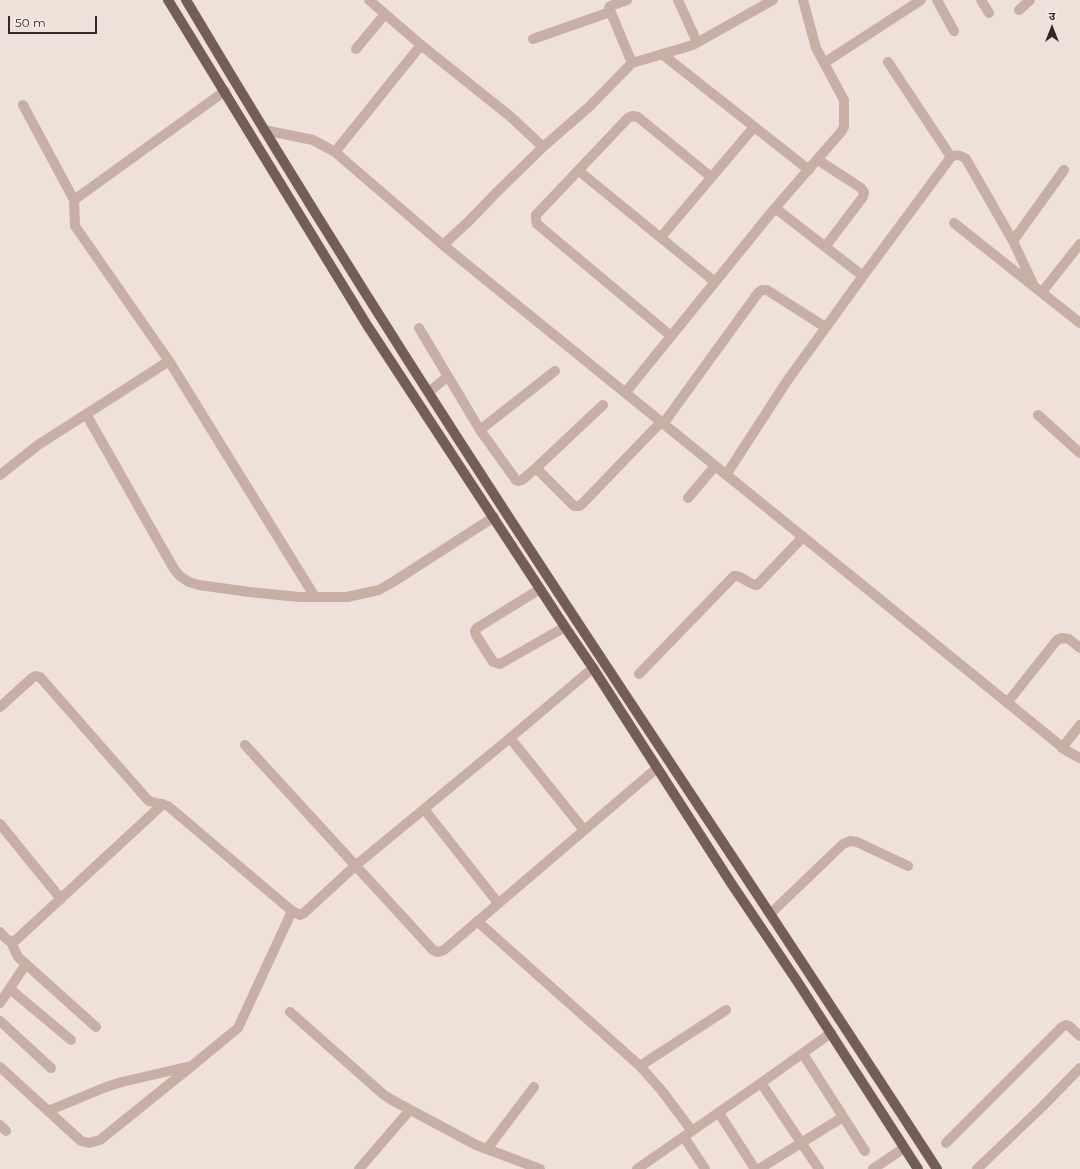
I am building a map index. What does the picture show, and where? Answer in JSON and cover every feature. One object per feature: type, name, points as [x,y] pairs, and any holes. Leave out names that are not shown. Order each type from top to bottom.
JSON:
[{"type":"main road","points":[[168,0],[367,325],[593,668],[730,883],[831,1033],[918,1169]]},
{"type":"main road","points":[[186,0],[264,130],[429,392],[561,597],[937,1169]]},
{"type":"street","points":[[369,0],[421,45],[511,117],[543,147]]},
{"type":"street","points":[[627,0],[609,7],[632,63]]},
{"type":"street","points":[[678,0],[697,42]]},
{"type":"street","points":[[443,245],[543,147],[590,106],[632,63],[697,42],[760,3],[773,0]]},
{"type":"street","points":[[625,393],[775,208],[818,160],[844,127],[844,100],[816,48],[803,0]]},
{"type":"street","points":[[824,63],[921,0]]},
{"type":"street","points":[[937,0],[954,31]]},
{"type":"street","points":[[981,0],[988,13]]},
{"type":"street","points":[[1019,10],[1030,0]]},
{"type":"street","points":[[533,38],[610,12]]},
{"type":"street","points":[[356,49],[385,14]]},
{"type":"street","points":[[335,152],[421,45]]},
{"type":"street","points":[[662,54],[809,170]]},
{"type":"street","points":[[888,62],[951,157]]},
{"type":"street","points":[[74,200],[225,92]]},
{"type":"street","points":[[23,105],[74,200],[75,226],[169,361],[315,597]]},
{"type":"street","points":[[671,336],[537,224],[536,215],[628,118],[632,116],[638,117],[711,177]]},
{"type":"street","points":[[661,236],[754,127]]},
{"type":"street","points":[[264,130],[313,140],[335,152],[443,245],[803,538],[1062,748],[1080,758]]},
{"type":"street","points":[[726,475],[786,381],[951,157],[958,155],[966,159],[1038,289]]},
{"type":"street","points":[[818,160],[861,188],[864,192],[863,197],[825,247]]},
{"type":"street","points":[[1012,241],[1064,170]]},
{"type":"street","points":[[579,171],[661,236],[715,282]]},
{"type":"street","points":[[775,208],[863,276]]},
{"type":"street","points":[[954,223],[1080,323]]},
{"type":"street","points":[[1038,289],[1080,244]]},
{"type":"street","points":[[536,468],[574,506],[579,506],[582,504],[662,423],[758,293],[762,290],[767,290],[825,327]]},
{"type":"street","points":[[419,328],[480,430],[518,481],[522,480],[536,468],[603,405]]},
{"type":"street","points":[[0,475],[38,445],[169,361]]},
{"type":"street","points":[[480,430],[555,371]]},
{"type":"street","points":[[429,392],[447,377]]},
{"type":"street","points":[[86,414],[174,568],[180,576],[189,582],[199,585],[299,597],[347,597],[379,590],[494,517]]},
{"type":"street","points":[[1038,415],[1080,453]]},
{"type":"street","points":[[688,498],[715,466]]},
{"type":"street","points":[[639,674],[734,576],[739,576],[753,585],[757,585],[803,538]]},
{"type":"street","points":[[540,589],[477,628],[476,634],[493,662],[500,664],[565,627]]},
{"type":"street","points":[[1007,703],[1057,640],[1062,638],[1069,639],[1080,648]]},
{"type":"street","points":[[0,707],[32,678],[36,676],[40,677],[146,798],[163,804],[174,811],[292,911],[300,914],[304,913],[355,866],[593,668]]},
{"type":"street","points":[[1062,748],[1080,725]]},
{"type":"street","points":[[510,738],[584,830]]},
{"type":"street","points":[[245,745],[433,950],[438,952],[444,950],[657,768]]},
{"type":"street","points":[[11,942],[16,940],[163,804]]},
{"type":"street","points":[[424,809],[498,903]]},
{"type":"street","points":[[0,824],[61,899]]},
{"type":"street","points":[[770,914],[843,844],[850,841],[857,842],[908,866]]},
{"type":"street","points":[[0,1067],[81,1141],[85,1143],[100,1140],[238,1028],[292,911]]},
{"type":"street","points":[[477,921],[640,1066],[662,1091],[688,1134],[705,1169]]},
{"type":"street","points":[[0,932],[7,940],[11,942],[18,957],[96,1027]]},
{"type":"street","points":[[0,1003],[26,964]]},
{"type":"street","points":[[10,989],[71,1040]]},
{"type":"street","points":[[640,1066],[726,1010]]},
{"type":"street","points":[[290,1012],[384,1095],[410,1110],[488,1149],[540,1169]]},
{"type":"street","points":[[0,1021],[51,1068]]},
{"type":"street","points":[[946,1143],[1062,1027],[1066,1025],[1069,1026],[1080,1036]]},
{"type":"street","points":[[637,1169],[652,1165],[688,1134],[831,1033]]},
{"type":"street","points":[[802,1054],[865,1152]]},
{"type":"street","points":[[48,1111],[117,1084],[193,1065]]},
{"type":"street","points":[[977,1169],[1042,1107],[1080,1068]]},
{"type":"street","points":[[761,1083],[819,1169]]},
{"type":"street","points":[[488,1149],[534,1087]]},
{"type":"street","points":[[359,1169],[410,1110]]},
{"type":"street","points":[[719,1113],[755,1169]]},
{"type":"street","points":[[759,1169],[843,1118]]},
{"type":"street","points":[[873,1169],[904,1148]]}]
